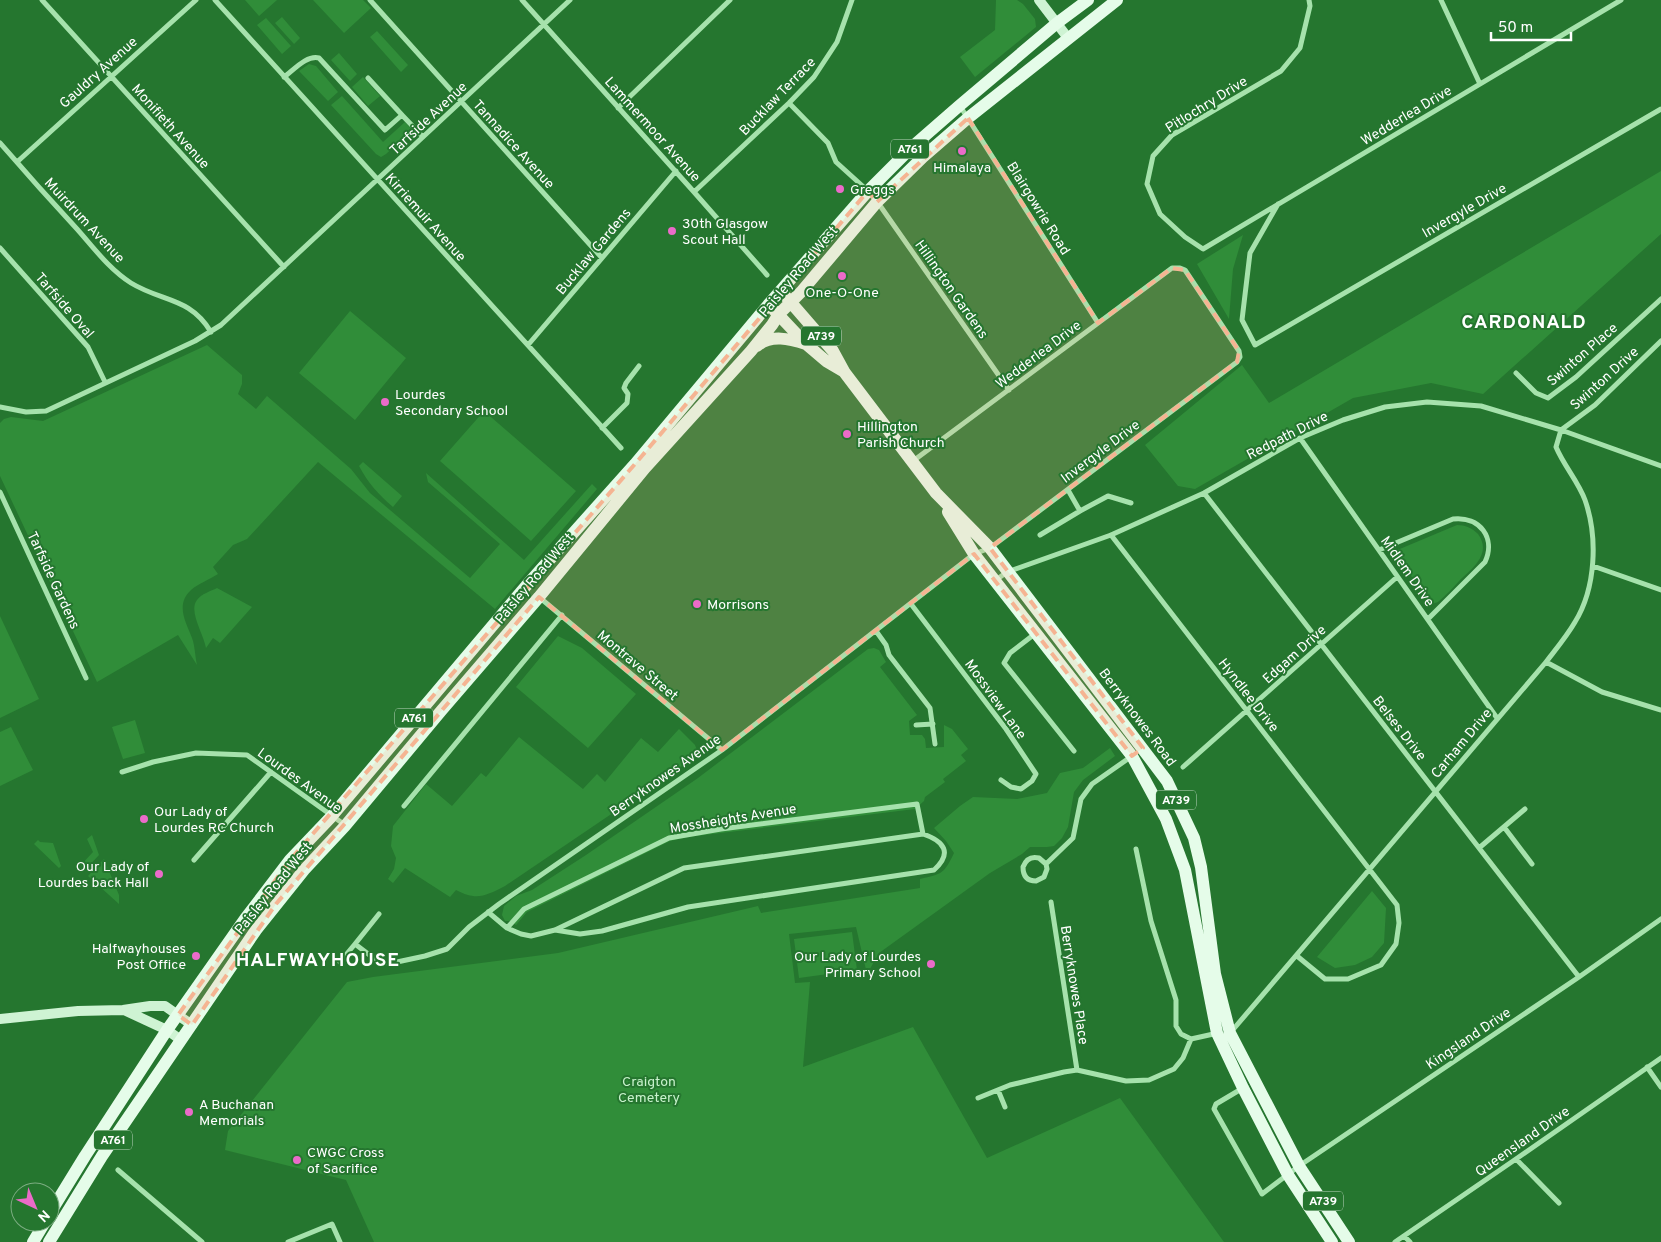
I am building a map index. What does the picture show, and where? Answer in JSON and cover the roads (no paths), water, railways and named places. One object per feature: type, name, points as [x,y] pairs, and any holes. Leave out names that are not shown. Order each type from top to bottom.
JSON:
[{"type":"main road","name":"Paisley Road West","points":[[49,1242],[102,1156],[256,930],[304,870],[345,826],[440,711],[539,597],[645,468],[668,434],[677,414],[768,305],[868,191],[912,147],[1088,0]]},
{"type":"main road","name":"Paisley Road West","points":[[60,1196],[89,1148],[167,1030],[266,890],[290,860],[331,817],[526,586],[635,464],[668,434],[751,351],[772,325],[778,314],[792,302],[877,202],[923,157],[968,118],[1117,0]]},
{"type":"main road","name":"Berryknowes Road","points":[[780,291],[792,302],[833,351],[845,373],[936,493],[974,554],[1132,756],[1166,819],[1185,870],[1224,1033],[1288,1175],[1332,1242]]},
{"type":"main road","name":"Berryknowes Road","points":[[768,305],[806,344],[826,361],[845,373]]},
{"type":"main road","points":[[677,414],[691,408],[766,320],[790,311],[803,315]]},
{"type":"main road","points":[[751,351],[762,342],[772,339],[780,338],[806,344]]},
{"type":"main road","name":"Berryknowes Road","points":[[936,493],[990,548],[1167,781],[1194,838],[1201,867],[1224,1033]]},
{"type":"main road","name":"Berryknowes Road","points":[[1249,1085],[1349,1242]]},
{"type":"main road","points":[[89,1148],[102,1156]]},
{"type":"street","name":"Monifieth Avenue","points":[[42,0],[284,267]]},
{"type":"street","name":"Gauldry Avenue","points":[[17,162],[196,0]]},
{"type":"street","name":"Kirriemuir Avenue","points":[[215,0],[622,448]]},
{"type":"street","name":"Tannadice Avenue","points":[[370,0],[602,258]]},
{"type":"street","name":"Lammermoor Avenue","points":[[522,0],[767,275]]},
{"type":"street","name":"Tarfside Avenue","points":[[210,332],[221,325],[378,181],[570,0]]},
{"type":"street","points":[[618,108],[730,0]]},
{"type":"street","name":"Bucklaw Terrace","points":[[694,192],[814,78],[837,42],[852,0]]},
{"type":"street","points":[[1039,0],[1068,38]]},
{"type":"street","name":"Pitlochry Drive","points":[[1203,249],[1184,237],[1160,214],[1147,184],[1153,156],[1172,135],[1281,71],[1300,48],[1310,6],[1309,0]]},
{"type":"street","points":[[1441,0],[1480,84]]},
{"type":"street","name":"Wedderlea Drive","points":[[1203,249],[1621,0]]},
{"type":"street","points":[[284,77],[306,60],[313,57],[319,58],[385,130],[402,116]]},
{"type":"street","points":[[368,78],[423,138]]},
{"type":"street","name":"Hillington Gardens","points":[[789,103],[828,144],[835,159],[877,202],[1009,390]]},
{"type":"street","name":"Blairgowrie Road","points":[[959,106],[1098,323]]},
{"type":"street","name":"Invergyle Drive","points":[[1279,204],[1250,253],[1242,320],[1255,345],[1661,109]]},
{"type":"street","name":"Muirdrum Avenue","points":[[0,143],[110,267],[133,284],[186,306],[197,314],[210,332]]},
{"type":"street","name":"Bucklaw Gardens","points":[[528,345],[676,171]]},
{"type":"street","name":"Tarfside Oval","points":[[0,248],[88,347],[105,382]]},
{"type":"street","name":"Wedderlea Drive","points":[[912,462],[1172,268],[1185,270],[1238,351],[1240,357],[1237,362]]},
{"type":"street","name":"Swinton Place","points":[[1516,372],[1536,393],[1548,398],[1576,377],[1661,299]]},
{"type":"street","points":[[0,407],[26,412],[46,411],[210,332]]},
{"type":"street","name":"Swinton Drive","points":[[1561,430],[1595,406],[1661,342]]},
{"type":"street","name":"Invergyle Drive","points":[[974,554],[990,548],[1237,362]]},
{"type":"street","points":[[602,428],[627,403],[628,394],[624,388],[639,366]]},
{"type":"street","name":"Redpath Drive","points":[[996,580],[1007,572],[1111,535],[1204,493],[1300,438],[1343,420],[1385,407],[1428,402],[1481,406],[1561,430],[1661,466]]},
{"type":"street","name":"Carham Drive","points":[[1224,1033],[1297,956],[1546,662],[1576,622],[1586,597],[1593,566],[1593,544],[1590,519],[1585,500],[1556,447],[1561,430]]},
{"type":"street","name":"Midlem Drive","points":[[1300,438],[1497,718]]},
{"type":"street","points":[[1068,490],[1080,511]]},
{"type":"street","name":"Tarfside Gardens","points":[[0,492],[86,678]]},
{"type":"street","name":"Belses Drive","points":[[1204,493],[1579,977]]},
{"type":"street","points":[[1040,536],[1108,496],[1132,503]]},
{"type":"street","points":[[1379,550],[1453,519],[1472,521],[1486,534],[1489,551],[1485,562],[1428,619]]},
{"type":"street","name":"Hyndlee Drive","points":[[1111,535],[1397,904],[1399,923],[1396,944],[1381,965],[1348,979],[1325,979],[1297,956]]},
{"type":"street","name":"Berryknowes Avenue","points":[[355,944],[380,963],[397,962],[447,949],[469,927],[488,912],[722,750],[974,554]]},
{"type":"street","points":[[1593,566],[1661,590]]},
{"type":"street","name":"Edgam Drive","points":[[1183,767],[1397,577]]},
{"type":"street","name":"Montrave Street","points":[[539,597],[722,750]]},
{"type":"street","name":"Mossview Lane","points":[[911,604],[1006,729],[1036,774],[1032,781],[1020,789],[1011,787],[1001,780]]},
{"type":"street","points":[[404,806],[562,616]]},
{"type":"street","points":[[876,631],[886,645],[889,655],[930,708],[935,744]]},
{"type":"street","points":[[1036,633],[1010,653],[1004,664],[1074,751]]},
{"type":"street","points":[[1546,662],[1602,692],[1661,710]]},
{"type":"street","points":[[916,725],[933,724]]},
{"type":"street","points":[[1046,864],[1039,858],[1026,860],[1023,867],[1024,876],[1032,881],[1040,880],[1046,873],[1046,864],[1072,838],[1081,799],[1092,784],[1143,748]]},
{"type":"street","name":"Lourdes Avenue","points":[[122,772],[153,762],[196,753],[247,756],[302,793],[345,826]]},
{"type":"street","points":[[194,860],[271,772]]},
{"type":"street","name":"Mossheights Avenue","points":[[507,928],[524,909],[669,838],[721,829],[917,804],[923,834]]},
{"type":"street","points":[[1479,848],[1525,809]]},
{"type":"street","points":[[1504,827],[1532,864]]},
{"type":"street","points":[[488,912],[507,928],[530,936],[555,930],[684,868],[923,834],[936,838],[945,852],[941,864],[934,870],[688,907],[580,934],[555,930]]},
{"type":"street","points":[[1136,849],[1150,921],[1176,1000],[1176,1026],[1181,1034],[1191,1039],[1224,1033]]},
{"type":"street","name":"Berryknowes Place","points":[[1051,902],[1077,1070]]},
{"type":"street","points":[[340,962],[379,914]]},
{"type":"street","name":"Kingsland Drive","points":[[1288,1175],[1661,919]]},
{"type":"street","points":[[0,1019],[78,1011],[123,1010],[165,1006],[192,1025]]},
{"type":"street","points":[[123,1010],[167,1030],[181,1040]]},
{"type":"street","points":[[978,1098],[1010,1085],[1041,1076],[1077,1070],[1126,1081],[1149,1080],[1174,1069],[1184,1058],[1191,1039]]},
{"type":"street","name":"Queensland Drive","points":[[1395,1242],[1661,1058]]},
{"type":"street","points":[[1647,1067],[1661,1087]]},
{"type":"street","points":[[1249,1085],[1216,1104],[1214,1109],[1262,1194],[1288,1175]]},
{"type":"street","points":[[998,1090],[1006,1107]]},
{"type":"street","points":[[1516,1160],[1559,1203]]},
{"type":"street","points":[[118,1170],[202,1242]]},
{"type":"street","points":[[288,1242],[332,1224],[340,1242]]},
{"type":"street","points":[[1404,1236],[1410,1242]]},
{"type":"place","name":"Himalaya","points":[[962,151]]},
{"type":"place","name":"Greggs","points":[[840,189]]},
{"type":"place","name":"30th Glasgow Scout Hall","points":[[672,231]]},
{"type":"place","name":"One-O-One","points":[[842,276]]},
{"type":"place","name":"Lourdes Secondary School","points":[[385,402]]},
{"type":"place","name":"Hillington Parish Church","points":[[847,434]]},
{"type":"place","name":"Morrisons","points":[[697,604]]},
{"type":"place","name":"Our Lady of Lourdes RC Church","points":[[144,819]]},
{"type":"place","name":"Our Lady of Lourdes back Hall","points":[[159,874]]},
{"type":"place","name":"Halfwayhouses Post Office","points":[[196,956]]},
{"type":"place","name":"Our Lady of Lourdes Primary School","points":[[931,964]]},
{"type":"place","name":"A Buchanan Memorials","points":[[189,1112]]},
{"type":"place","name":"CWGC Cross of Sacrifice","points":[[297,1160]]},
{"type":"district","name":"CARDONALD","points":[[1524,321]]},
{"type":"district","name":"HALFWAYHOUSE","points":[[318,959]]},
{"type":"park label","name":"Craigton Cemetery","points":[[649,1090]]}]
